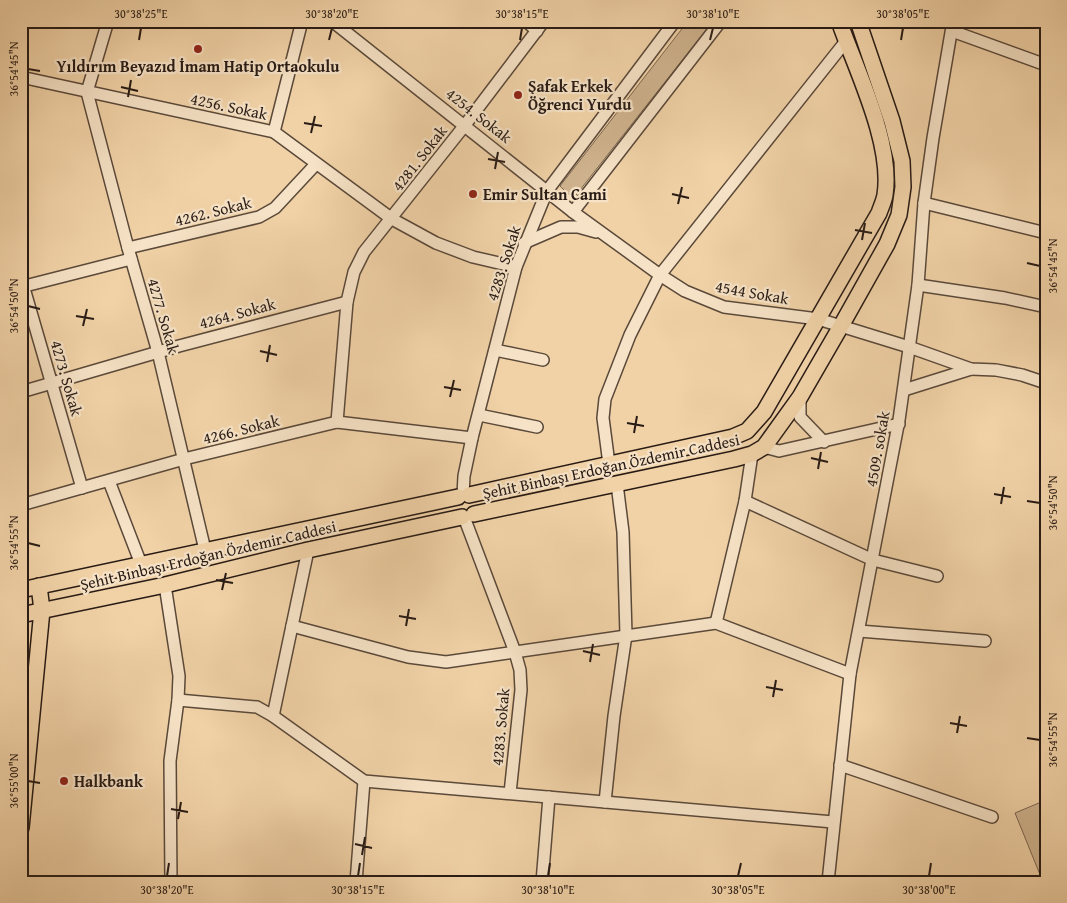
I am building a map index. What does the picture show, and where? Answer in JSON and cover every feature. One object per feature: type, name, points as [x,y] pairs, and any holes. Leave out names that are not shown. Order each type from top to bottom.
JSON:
[{"type":"main road","name":"Şehit Binbaşı Erdoğan Özdemir Caddesi","points":[[21,590],[464,496],[733,437],[747,431],[764,412],[879,213],[885,195],[885,168],[875,118],[839,21]]},
{"type":"main road","name":"Şehit Binbaşı Erdoğan Özdemir Caddesi","points":[[21,615],[165,585],[308,550],[618,484],[758,450],[800,396],[887,244],[899,215],[903,187],[902,160],[892,121],[858,21]]},
{"type":"main road","points":[[464,496],[476,500],[477,503],[477,511],[468,516]]},
{"type":"main road","points":[[21,828],[42,610],[39,586]]},
{"type":"street","points":[[88,92],[108,21]]},
{"type":"street","points":[[274,132],[302,21]]},
{"type":"street","name":"4254. Sokak","points":[[332,21],[604,235]]},
{"type":"street","points":[[526,21],[541,26]]},
{"type":"street","name":"4283. Sokak","points":[[464,496],[464,476],[472,438],[516,267],[547,191],[675,21]]},
{"type":"street","points":[[573,212],[721,21]]},
{"type":"street","name":"4281. Sokak","points":[[337,422],[347,302],[354,272],[364,252],[392,219],[541,26]]},
{"type":"street","points":[[952,26],[1046,65]]},
{"type":"street","name":"4509. sokak","points":[[828,882],[850,674],[899,424],[918,285],[924,204],[952,26]]},
{"type":"street","points":[[609,464],[603,418],[605,400],[630,335],[660,275],[846,41]]},
{"type":"street","name":"4256. Sokak","points":[[21,77],[274,132],[392,219],[436,243],[473,257],[516,267]]},
{"type":"street","name":"4277. Sokak","points":[[88,92],[130,254],[158,352],[205,550]]},
{"type":"street","name":"4262. Sokak","points":[[22,284],[259,217],[275,208],[316,164]]},
{"type":"street","points":[[924,204],[1046,233]]},
{"type":"street","points":[[524,244],[561,227],[578,227],[604,235]]},
{"type":"street","name":"4544 Sokak","points":[[604,235],[685,291],[724,307],[818,319],[909,347],[971,369]]},
{"type":"street","name":"4273. Sokak","points":[[22,284],[82,488]]},
{"type":"street","points":[[918,285],[1005,298],[1046,307]]},
{"type":"street","name":"4264. Sokak","points":[[21,392],[158,352],[347,302]]},
{"type":"street","points":[[495,350],[543,360]]},
{"type":"street","points":[[904,390],[971,369],[996,370],[1022,375],[1046,383]]},
{"type":"street","points":[[800,396],[800,418],[824,442]]},
{"type":"street","points":[[479,415],[537,427]]},
{"type":"street","name":"4266. Sokak","points":[[21,505],[184,459],[337,422],[472,438]]},
{"type":"street","points":[[716,623],[758,450],[779,451],[899,424]]},
{"type":"street","points":[[109,481],[141,564]]},
{"type":"street","points":[[605,802],[614,716],[626,635],[623,532],[618,484]]},
{"type":"street","points":[[745,501],[873,560],[937,576]]},
{"type":"street","name":"4283. Sokak","points":[[468,516],[476,551],[515,652],[520,670],[521,690],[510,794]]},
{"type":"street","points":[[273,716],[308,550]]},
{"type":"street","points":[[165,585],[179,676],[178,700],[170,761],[171,882]]},
{"type":"street","points":[[292,626],[408,657],[446,662],[716,623],[850,674]]},
{"type":"street","points":[[859,631],[985,641]]},
{"type":"street","points":[[178,700],[257,707],[273,716],[364,781],[833,822]]},
{"type":"street","points":[[840,765],[992,818]]},
{"type":"street","points":[[356,882],[364,781]]},
{"type":"street","points":[[542,882],[549,797]]},
{"type":"shaded area","points":[[688,21],[713,21],[576,195],[568,194],[560,186]]},
{"type":"shaded area","points":[[1046,800],[1046,882],[1043,882],[1015,813]]},
{"type":"place","name":"Yıldırım Beyazıd İmam Hatip Ortaokulu","points":[[198,49]]},
{"type":"place","name":"Şafak Erkek Öğrenci Yurdu","points":[[518,95]]},
{"type":"place","name":"Emir Sultan Cami","points":[[473,194]]},
{"type":"place","name":"Halkbank","points":[[64,781]]}]
